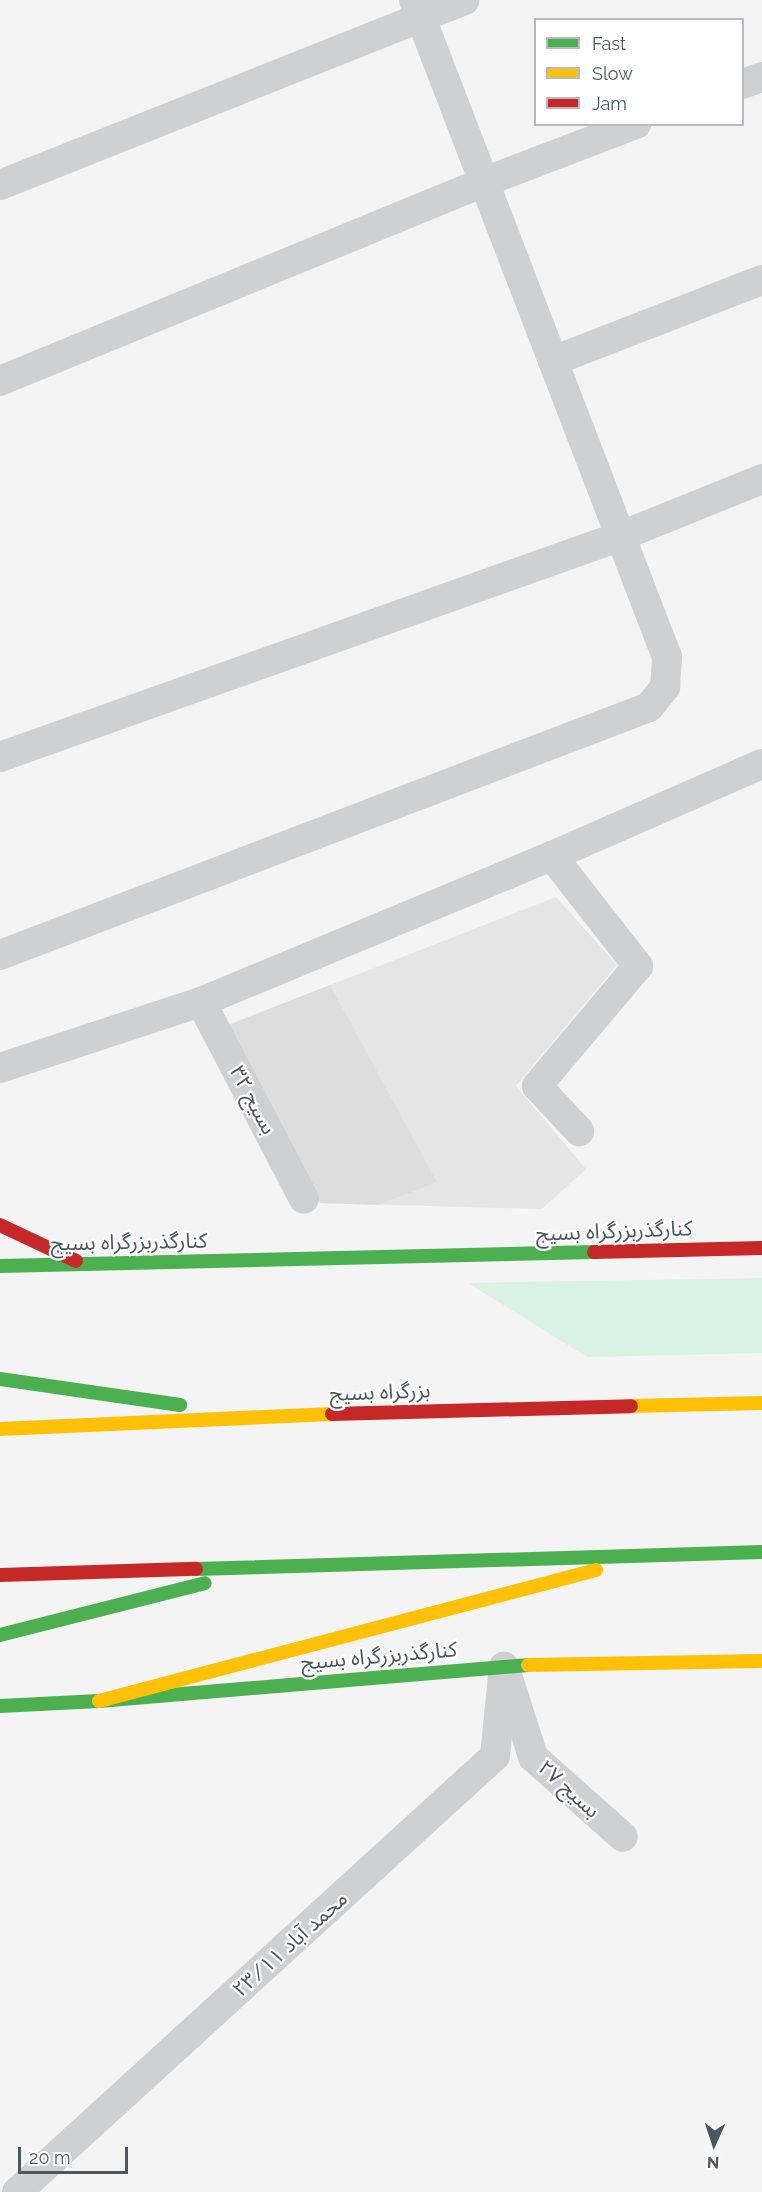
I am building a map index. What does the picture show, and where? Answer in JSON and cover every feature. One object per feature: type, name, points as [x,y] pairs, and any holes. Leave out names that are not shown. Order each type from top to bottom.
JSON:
[{"type":"main road","points":[[0,1225],[81,1263]]},
{"type":"main road","name":"کنارگذربزرگراه بسیج","points":[[0,1266],[762,1248]]},
{"type":"main road","points":[[0,1379],[256,1416]]},
{"type":"main road","name":"بزرگراه بسیج","points":[[0,1429],[256,1416],[762,1403]]},
{"type":"main road","points":[[0,1575],[762,1552]]},
{"type":"main road","points":[[99,1701],[653,1556]]},
{"type":"main road","points":[[0,1635],[263,1568]]},
{"type":"main road","name":"کنارگذربزرگراه بسیج","points":[[0,1706],[99,1701],[504,1666],[762,1661]]},
{"type":"street","points":[[0,185],[417,9],[464,0]]},
{"type":"street","points":[[0,955],[649,707],[665,687],[667,657],[417,9]]},
{"type":"street","points":[[744,83],[762,77]]},
{"type":"street","points":[[0,381],[484,182],[631,126]]},
{"type":"street","points":[[553,360],[762,280]]},
{"type":"street","points":[[0,757],[621,536],[762,479]]},
{"type":"street","points":[[0,1068],[201,1002],[552,856],[762,764]]},
{"type":"street","points":[[552,856],[638,966],[537,1086],[579,1131]]},
{"type":"street","name":"بسیج ۳۲","points":[[201,1002],[304,1199]]},
{"type":"street","name":"بسیج ۲۷","points":[[504,1666],[532,1756],[623,1838]]},
{"type":"street","name":"محمد آباد ۲۳/۱۱","points":[[17,2192],[495,1756],[504,1666]]},
{"type":"shaded area","points":[[556,897],[617,965],[516,1086],[586,1169],[542,1209],[320,1203],[228,1025]]},
{"type":"green space","points":[[762,1278],[762,1353],[587,1357],[468,1283]]},
{"type":"building","points":[[330,985],[437,1182],[378,1205],[320,1203],[228,1025]]},
{"type":"traffic: fast","points":[[0,1266],[594,1252]]},
{"type":"traffic: fast","points":[[0,1379],[180,1405]]},
{"type":"traffic: fast","points":[[196,1569],[762,1552]]},
{"type":"traffic: fast","points":[[0,1635],[205,1583]]},
{"type":"traffic: fast","points":[[0,1706],[99,1701],[528,1665]]},
{"type":"traffic: slow","points":[[631,1406],[762,1403]]},
{"type":"traffic: slow","points":[[0,1429],[332,1414]]},
{"type":"traffic: slow","points":[[99,1701],[596,1570]]},
{"type":"traffic: slow","points":[[528,1665],[762,1661]]},
{"type":"traffic: jam","points":[[0,1225],[76,1261]]},
{"type":"traffic: jam","points":[[594,1252],[762,1248]]},
{"type":"traffic: jam","points":[[332,1414],[631,1406]]},
{"type":"traffic: jam","points":[[0,1575],[196,1569]]}]
